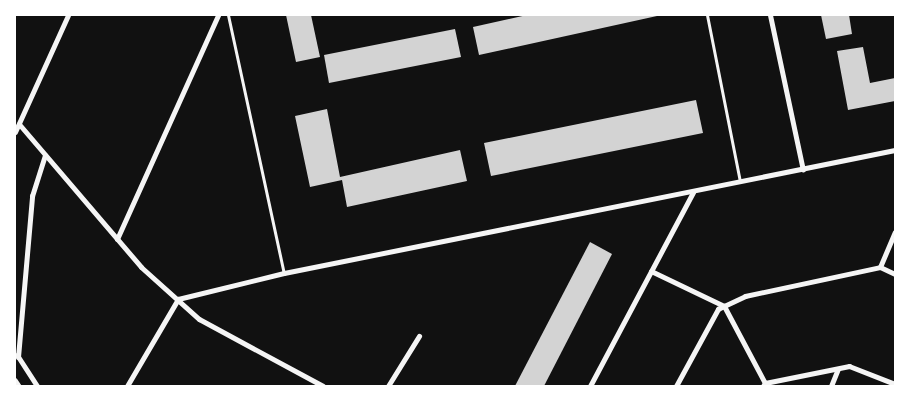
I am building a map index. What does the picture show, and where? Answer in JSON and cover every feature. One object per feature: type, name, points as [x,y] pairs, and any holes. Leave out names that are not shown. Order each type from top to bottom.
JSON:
[{"type":"street","points":[[15,132],[68,15]]},
{"type":"street","points":[[117,239],[218,17],[210,15]]},
{"type":"street","points":[[770,15],[803,170]]},
{"type":"street","points":[[19,124],[141,267],[178,300],[199,318],[323,386]]},
{"type":"street","points":[[127,386],[178,300],[284,272],[693,192],[895,150]]},
{"type":"street","points":[[37,386],[16,355],[32,196],[44,155]]},
{"type":"street","points":[[590,386],[693,192]]},
{"type":"street","points":[[880,267],[895,232]]},
{"type":"street","points":[[676,386],[718,309],[745,296],[880,267],[895,274]]},
{"type":"street","points":[[651,271],[724,306],[764,384],[849,366],[895,384]]},
{"type":"street","points":[[388,386],[419,336]]},
{"type":"street","points":[[831,386],[838,369]]},
{"type":"street","points":[[15,380],[19,386]]},
{"type":"lane","points":[[228,15],[284,272]]},
{"type":"lane","points":[[707,15],[740,182]]},
{"type":"building","points":[[286,15],[311,15],[320,57],[296,62]]},
{"type":"building","points":[[527,15],[657,16],[479,55],[473,27]]},
{"type":"building","points":[[821,15],[849,15],[852,34],[826,39]]},
{"type":"building","points":[[455,29],[461,57],[329,83],[324,55]]},
{"type":"building","points":[[863,47],[870,83],[895,78],[895,101],[848,110],[837,51]]},
{"type":"building","points":[[696,100],[703,133],[491,176],[484,143]]},
{"type":"building","points":[[327,109],[340,177],[460,150],[467,181],[347,207],[342,180],[310,187],[295,116]]},
{"type":"building","points":[[590,242],[612,254],[544,386],[515,386]]}]
